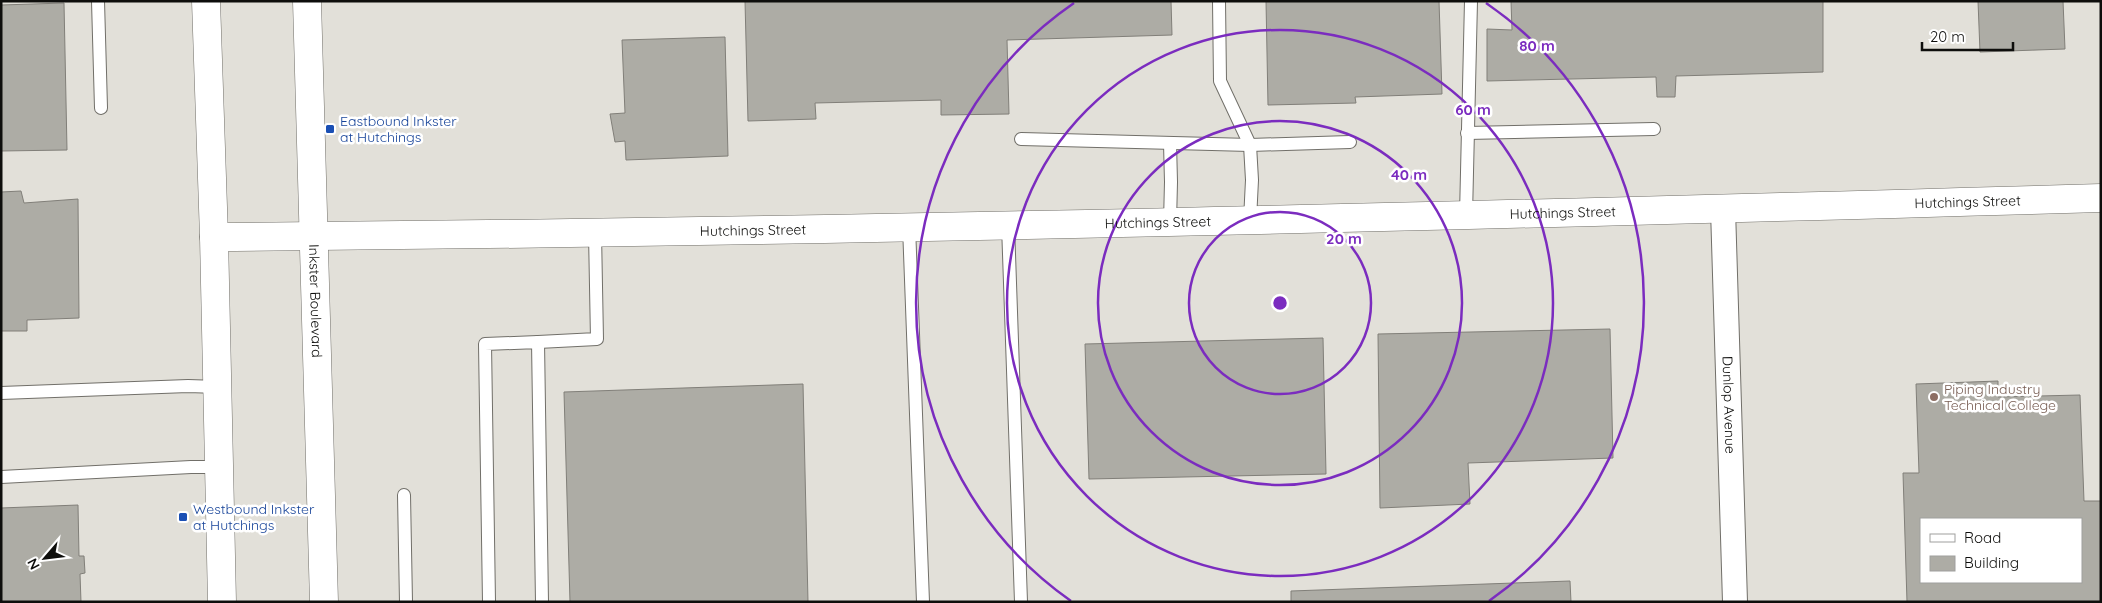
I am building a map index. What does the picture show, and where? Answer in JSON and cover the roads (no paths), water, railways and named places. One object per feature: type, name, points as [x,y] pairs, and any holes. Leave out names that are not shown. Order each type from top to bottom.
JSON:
[{"type":"street","points":[[206,1],[218,387],[222,602]]},
{"type":"street","name":"Inkster Boulevard","points":[[307,1],[324,602]]},
{"type":"street","name":"Hutchings Street","points":[[214,237],[1008,226],[2101,198]]},
{"type":"street","name":"Dunlop Avenue","points":[[1723,209],[1735,602]]},
{"type":"lane","points":[[98,1],[101,108]]},
{"type":"lane","points":[[1219,1],[1220,81],[1250,145],[1252,180],[1250,220]]},
{"type":"lane","points":[[1466,215],[1471,1]]},
{"type":"lane","points":[[1467,133],[1654,129]]},
{"type":"lane","points":[[1021,139],[1250,145],[1350,142]]},
{"type":"lane","points":[[1170,143],[1172,182],[1170,222]]},
{"type":"lane","points":[[909,226],[923,602]]},
{"type":"lane","points":[[1008,226],[1021,602]]},
{"type":"lane","points":[[489,602],[485,344],[597,339],[595,233]]},
{"type":"lane","points":[[538,342],[542,602]]},
{"type":"lane","points":[[1,392],[178,386],[218,387]]},
{"type":"lane","points":[[1,477],[219,467]]},
{"type":"lane","points":[[404,495],[406,602]]},
{"type":"place","name":"Eastbound Inkster at Hutchings","points":[[330,129]]},
{"type":"place","name":"Piping Industry Technical College","points":[[1934,397]]},
{"type":"place","name":"Westbound Inkster at Hutchings","points":[[183,517]]}]
